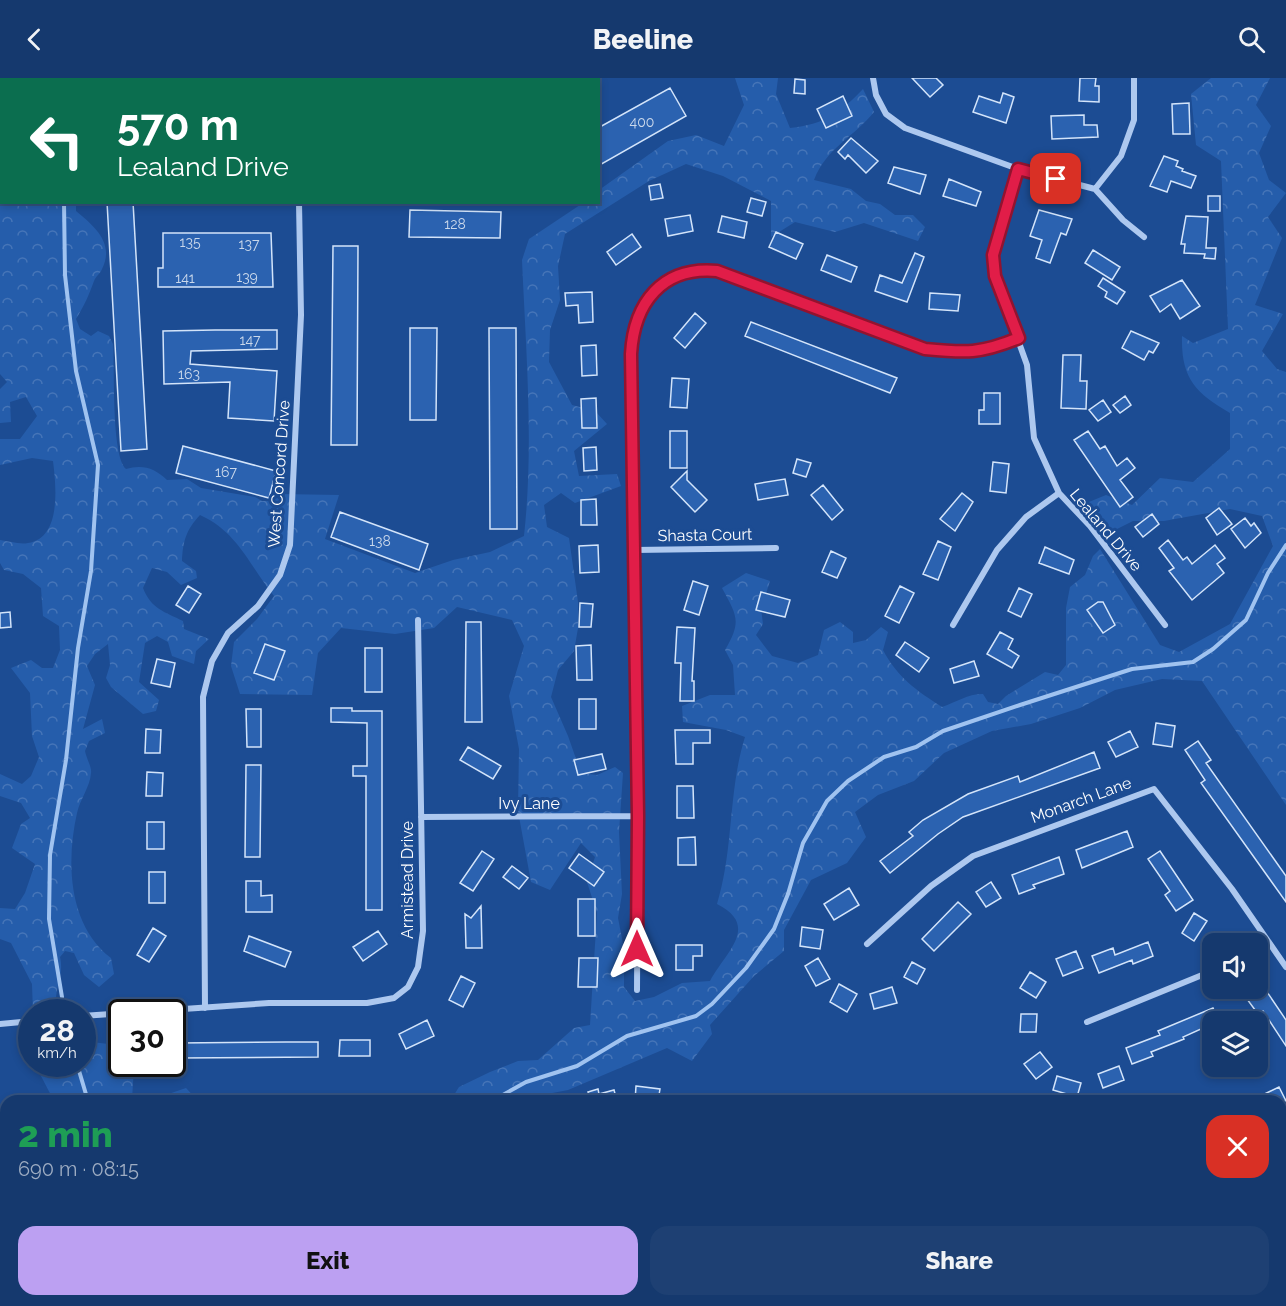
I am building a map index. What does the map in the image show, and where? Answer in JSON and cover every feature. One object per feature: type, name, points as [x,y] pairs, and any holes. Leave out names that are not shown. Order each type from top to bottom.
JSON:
[{"type":"street","points":[[873,78],[876,95],[886,114],[905,128],[1018,169],[1095,189],[1123,220],[1144,237]]},
{"type":"street","points":[[1095,189],[1121,156],[1134,120],[1134,78]]},
{"type":"street","name":"Lealand Drive","points":[[1018,169],[993,255],[995,276],[1027,365],[1034,438],[1059,494],[1090,526],[1165,625]]},
{"type":"street","name":"West Concord Drive","points":[[205,1008],[203,697],[212,661],[228,633],[258,606],[280,575],[290,545],[299,386],[299,204]]},
{"type":"street","points":[[637,990],[638,816],[632,334],[637,317],[648,297],[663,284],[680,274],[701,269],[717,271],[925,349],[960,352],[989,350],[1019,338]]},
{"type":"street","points":[[953,625],[997,550],[1026,517],[1059,494]]},
{"type":"street","name":"Shasta Court","points":[[634,550],[776,548]]},
{"type":"street","name":"Armistead Drive","points":[[96,1015],[269,1003],[367,1003],[394,998],[408,987],[418,967],[423,931],[418,620]]},
{"type":"street","name":"Monarch Lane","points":[[867,944],[937,881],[973,856],[1154,789],[1232,889],[1262,933]]},
{"type":"street","name":"Ivy Lane","points":[[421,817],[638,816]]},
{"type":"street","name":"Monarch Lane","points":[[1268,942],[1286,967]]},
{"type":"street","points":[[1087,1022],[1202,975]]},
{"type":"street","points":[[0,1024],[18,1022]]},
{"type":"green space","points":[[735,78],[778,78],[776,94],[790,128],[813,124],[831,116],[863,89],[874,112],[833,151],[819,169],[814,180],[851,189],[866,201],[880,204],[895,215],[913,215],[925,227],[918,241],[864,223],[835,232],[795,222],[771,237],[771,201],[723,176],[686,164],[649,181],[565,234],[558,266],[560,300],[550,330],[549,362],[572,405],[595,411],[607,424],[574,451],[579,476],[617,474],[621,486],[575,503],[561,493],[544,505],[547,527],[569,538],[578,602],[578,628],[574,651],[558,670],[551,697],[581,773],[597,775],[615,767],[623,773],[619,832],[622,894],[618,918],[624,949],[624,987],[635,1001],[654,997],[682,983],[710,981],[736,940],[738,931],[737,921],[730,912],[717,904],[726,862],[736,778],[745,737],[726,730],[683,722],[682,706],[710,695],[735,695],[733,665],[725,650],[734,632],[736,619],[722,588],[746,573],[770,581],[761,609],[763,624],[756,635],[772,656],[798,663],[818,655],[824,630],[840,622],[853,632],[853,643],[866,640],[881,627],[888,632],[883,650],[901,676],[942,707],[977,694],[983,694],[988,702],[998,704],[1006,696],[1045,672],[1058,675],[1066,665],[1066,608],[1070,587],[1085,575],[1093,556],[1100,549],[1160,645],[1179,652],[1230,624],[1273,546],[1262,516],[1230,509],[1164,521],[1133,521],[1113,531],[1094,522],[1084,504],[1106,495],[1132,505],[1160,478],[1193,482],[1230,449],[1230,413],[1199,391],[1192,383],[1182,351],[1182,336],[1193,343],[1228,329],[1221,161],[1196,145],[1191,94],[1211,78],[1270,78],[1256,105],[1271,126],[1259,153],[1269,180],[1286,193],[1268,217],[1282,238],[1255,305],[1283,314],[1262,351],[1277,369],[1286,372],[1286,805],[1202,681],[1162,679],[1115,690],[1080,708],[1031,724],[992,731],[944,753],[914,781],[878,795],[855,812],[866,837],[847,863],[811,880],[784,930],[784,951],[754,976],[710,1025],[712,1034],[692,1061],[667,1048],[568,1090],[542,1095],[454,1095],[459,1087],[490,1072],[518,1061],[538,1060],[574,1028],[590,1025],[597,913],[587,882],[595,857],[581,843],[550,890],[531,882],[518,811],[519,749],[509,696],[524,646],[512,620],[457,607],[434,628],[395,634],[341,628],[318,653],[312,695],[240,694],[231,666],[234,642],[257,619],[274,596],[234,540],[224,530],[200,515],[186,536],[182,561],[196,571],[197,578],[181,585],[167,572],[152,568],[143,588],[154,605],[183,621],[184,629],[209,639],[196,651],[194,664],[172,656],[168,642],[157,636],[145,643],[139,682],[159,700],[156,711],[143,714],[111,687],[106,678],[110,665],[108,644],[95,654],[87,666],[95,685],[83,729],[102,719],[105,733],[89,741],[85,751],[91,773],[77,813],[72,872],[78,911],[97,944],[111,958],[114,974],[99,987],[84,975],[74,953],[65,951],[60,957],[61,972],[56,999],[33,999],[32,984],[11,943],[0,939],[0,908],[15,909],[25,893],[35,864],[12,848],[21,824],[30,818],[21,803],[0,796],[0,774],[22,784],[31,776],[39,757],[32,736],[30,693],[11,668],[31,660],[42,668],[53,668],[60,650],[59,626],[43,616],[41,588],[23,574],[4,570],[0,563],[0,540],[28,543],[39,539],[47,531],[54,509],[55,483],[53,461],[32,458],[0,465],[0,439],[20,439],[37,416],[26,397],[10,402],[11,422],[0,423],[0,389],[7,382],[0,374],[0,204],[76,204],[76,211],[101,236],[106,251],[102,269],[76,319],[80,329],[91,336],[98,331],[109,336],[113,344],[116,430],[121,461],[126,469],[148,468],[167,480],[187,479],[201,488],[255,497],[262,501],[272,501],[278,494],[339,495],[325,539],[415,573],[453,560],[490,552],[524,536],[529,433],[522,260],[529,239],[582,204],[600,204],[600,189],[668,141],[696,135],[724,146],[744,105]]},
{"type":"green space","points":[[96,1043],[108,1044],[108,1077],[133,1077],[132,1095],[51,1095],[42,1077],[96,1077]]},
{"type":"green space","points":[[186,1088],[192,1095],[166,1095]]},
{"type":"building","points":[[912,78],[936,78],[943,85],[930,97]]},
{"type":"building","points":[[1080,78],[1096,78],[1095,86],[1099,86],[1099,102],[1079,101]]},
{"type":"building","points":[[795,79],[805,80],[805,94],[794,93]]},
{"type":"building","points":[[670,88],[686,116],[600,165],[600,127]]},
{"type":"building","points":[[1003,93],[1014,97],[1006,123],[973,112],[979,96],[1000,103]]},
{"type":"building","points":[[843,96],[852,116],[826,128],[817,109]]},
{"type":"building","points":[[1189,103],[1190,134],[1173,134],[1172,104]]},
{"type":"building","points":[[1084,115],[1084,125],[1097,125],[1098,137],[1052,139],[1051,116]]},
{"type":"building","points":[[851,138],[878,161],[866,173],[848,155],[845,159],[838,152]]},
{"type":"building","points":[[1164,156],[1178,161],[1176,166],[1183,169],[1182,171],[1196,176],[1191,188],[1171,181],[1167,192],[1150,186]]},
{"type":"building","points":[[894,167],[926,175],[920,194],[888,183]]},
{"type":"building","points":[[949,179],[981,192],[976,206],[943,196]]},
{"type":"building","points":[[660,184],[663,198],[651,200],[649,186]]},
{"type":"building","points":[[1208,196],[1220,196],[1220,211],[1208,211]]},
{"type":"building","points":[[751,198],[766,202],[762,216],[747,212]]},
{"type":"building","points":[[107,204],[133,204],[147,449],[121,451]]},
{"type":"building","points":[[410,210],[501,212],[500,238],[409,237]]},
{"type":"building","points":[[1039,210],[1072,219],[1066,235],[1061,233],[1050,263],[1036,258],[1042,240],[1030,236]]},
{"type":"building","points":[[690,215],[693,231],[668,236],[665,219]]},
{"type":"building","points":[[722,216],[747,222],[744,238],[718,232]]},
{"type":"building","points":[[1186,216],[1208,217],[1206,248],[1216,248],[1215,259],[1204,258],[1205,254],[1184,253],[1185,244],[1181,244]]},
{"type":"building","points":[[776,232],[803,244],[796,259],[769,247]]},
{"type":"building","points":[[163,233],[271,233],[273,287],[158,287],[158,268],[163,268]]},
{"type":"building","points":[[632,234],[641,247],[616,265],[607,252]]},
{"type":"building","points":[[333,246],[358,246],[357,445],[331,445]]},
{"type":"building","points":[[1093,250],[1120,267],[1112,280],[1085,263]]},
{"type":"building","points":[[915,253],[924,257],[907,302],[875,291],[880,275],[902,283]]},
{"type":"building","points":[[827,255],[857,267],[851,282],[821,270]]},
{"type":"building","points":[[1103,278],[1125,292],[1117,304],[1105,297],[1107,292],[1098,286]]},
{"type":"building","points":[[1182,280],[1200,306],[1180,319],[1171,304],[1160,312],[1150,296]]},
{"type":"building","points":[[592,292],[593,322],[579,323],[578,305],[566,306],[565,293]]},
{"type":"building","points":[[930,293],[960,295],[958,311],[929,309]]},
{"type":"building","points":[[695,313],[706,323],[685,348],[674,338]]},
{"type":"building","points":[[751,322],[897,378],[890,393],[745,336]]},
{"type":"building","points":[[410,328],[437,328],[436,420],[410,420]]},
{"type":"building","points":[[489,328],[516,328],[517,529],[490,529]]},
{"type":"building","points":[[277,330],[277,349],[191,351],[190,364],[277,371],[274,421],[228,418],[230,382],[164,384],[163,331]]},
{"type":"building","points":[[1131,331],[1159,343],[1153,353],[1149,351],[1144,360],[1122,348]]},
{"type":"building","points":[[596,345],[597,375],[582,376],[581,346]]},
{"type":"building","points":[[1063,355],[1081,355],[1080,381],[1087,381],[1086,409],[1061,408]]},
{"type":"building","points":[[672,378],[689,379],[687,408],[670,407]]},
{"type":"building","points":[[984,393],[1000,393],[1000,424],[979,424],[979,410],[984,410]]},
{"type":"building","points":[[1125,396],[1131,405],[1120,413],[1113,405]]},
{"type":"building","points":[[596,398],[597,428],[582,428],[581,399]]},
{"type":"building","points":[[1103,400],[1111,412],[1098,421],[1089,410]]},
{"type":"building","points":[[670,431],[687,431],[687,468],[670,468]]},
{"type":"building","points":[[1088,431],[1100,449],[1105,446],[1117,466],[1127,458],[1135,468],[1120,480],[1133,497],[1120,507],[1074,440]]},
{"type":"building","points":[[183,446],[276,471],[269,498],[176,473]]},
{"type":"building","points":[[596,447],[597,470],[584,471],[583,448]]},
{"type":"building","points":[[797,459],[811,463],[806,477],[793,473]]},
{"type":"building","points":[[993,462],[1009,464],[1006,493],[990,491]]},
{"type":"building","points":[[687,471],[687,480],[707,500],[695,512],[671,487]]},
{"type":"building","points":[[785,479],[788,495],[758,500],[755,484]]},
{"type":"building","points":[[823,485],[843,510],[832,520],[811,495]]},
{"type":"building","points":[[962,493],[973,502],[955,531],[940,519]]},
{"type":"building","points":[[596,499],[597,525],[581,525],[581,500]]},
{"type":"building","points":[[1219,508],[1232,524],[1217,535],[1206,518]]},
{"type":"building","points":[[340,512],[428,544],[419,570],[331,537]]},
{"type":"building","points":[[1152,514],[1159,524],[1143,537],[1135,527]]},
{"type":"building","points":[[1245,518],[1251,526],[1254,523],[1261,533],[1245,548],[1231,529]]},
{"type":"building","points":[[1168,540],[1183,560],[1187,557],[1192,564],[1215,545],[1225,558],[1217,564],[1224,573],[1192,600],[1169,571],[1174,568],[1159,548]]},
{"type":"building","points":[[938,541],[951,547],[938,580],[923,574]]},
{"type":"building","points":[[598,545],[599,572],[580,573],[579,546]]},
{"type":"building","points":[[1045,547],[1074,560],[1069,574],[1039,563]]},
{"type":"building","points":[[831,551],[846,558],[837,578],[822,572]]},
{"type":"building","points":[[693,581],[708,586],[699,615],[684,610]]},
{"type":"building","points":[[188,586],[201,594],[189,613],[176,605]]},
{"type":"building","points":[[900,586],[914,593],[899,623],[885,616]]},
{"type":"building","points":[[1019,588],[1032,594],[1021,617],[1008,611]]},
{"type":"building","points":[[761,592],[790,600],[785,617],[756,610]]},
{"type":"building","points":[[1098,602],[1103,602],[1115,625],[1103,633],[1087,610]]},
{"type":"building","points":[[580,603],[593,604],[591,627],[579,627]]},
{"type":"building","points":[[10,612],[11,627],[0,628],[0,613]]},
{"type":"building","points":[[466,622],[481,622],[482,722],[465,722]]},
{"type":"building","points":[[677,627],[695,628],[692,681],[694,681],[694,701],[680,701],[681,663],[675,663]]},
{"type":"building","points":[[1000,632],[1013,639],[1008,649],[1019,656],[1012,668],[987,654]]},
{"type":"building","points":[[905,642],[929,658],[919,672],[896,655]]},
{"type":"building","points":[[265,644],[285,651],[274,680],[254,673]]},
{"type":"building","points":[[591,645],[592,680],[577,680],[576,646]]},
{"type":"building","points":[[365,648],[382,648],[382,692],[365,692]]},
{"type":"building","points":[[157,659],[175,663],[170,687],[151,683]]},
{"type":"building","points":[[974,661],[979,676],[954,683],[950,669]]},
{"type":"building","points":[[579,699],[596,699],[596,729],[579,729]]},
{"type":"building","points":[[331,708],[382,711],[382,910],[366,910],[366,776],[353,776],[353,766],[367,766],[367,723],[331,722]]},
{"type":"building","points":[[246,709],[261,709],[261,747],[247,747]]},
{"type":"building","points":[[1156,723],[1175,726],[1172,747],[1153,744]]},
{"type":"building","points":[[146,729],[161,730],[160,753],[145,753]]},
{"type":"building","points":[[675,730],[710,730],[710,743],[693,743],[693,764],[676,764]]},
{"type":"building","points":[[1130,731],[1138,747],[1116,757],[1108,742]]},
{"type":"building","points":[[1198,741],[1211,760],[1206,763],[1286,876],[1286,902],[1201,783],[1205,780],[1185,750]]},
{"type":"building","points":[[468,747],[501,766],[493,779],[460,760]]},
{"type":"building","points":[[1094,752],[1100,768],[963,817],[890,873],[880,861],[913,836],[909,832],[923,820],[968,794],[1018,776],[1020,782]]},
{"type":"building","points":[[602,754],[606,769],[578,775],[574,760]]},
{"type":"building","points":[[246,765],[261,765],[260,857],[245,857]]},
{"type":"building","points":[[147,772],[163,773],[162,796],[146,796]]},
{"type":"building","points":[[677,786],[693,786],[694,818],[677,818]]},
{"type":"building","points":[[147,822],[164,822],[164,849],[147,849]]},
{"type":"building","points":[[1127,831],[1133,847],[1082,868],[1076,850]]},
{"type":"building","points":[[695,837],[696,865],[678,865],[678,838]]},
{"type":"building","points":[[482,851],[494,859],[473,891],[460,883]]},
{"type":"building","points":[[1160,851],[1193,900],[1176,911],[1165,895],[1170,891],[1148,859]]},
{"type":"building","points":[[579,854],[604,872],[594,886],[569,868]]},
{"type":"building","points":[[1059,857],[1064,874],[1033,885],[1035,888],[1019,894],[1012,875]]},
{"type":"building","points":[[512,866],[528,878],[519,889],[503,877]]},
{"type":"building","points":[[149,872],[165,872],[165,903],[149,903]]},
{"type":"building","points":[[246,881],[261,881],[261,896],[272,895],[272,912],[246,912]]},
{"type":"building","points":[[991,882],[1001,898],[986,907],[976,892]]},
{"type":"building","points":[[849,888],[859,905],[834,920],[824,904]]},
{"type":"building","points":[[578,899],[595,899],[595,936],[578,936]]},
{"type":"building","points":[[958,902],[971,914],[934,951],[922,939]]},
{"type":"building","points":[[481,906],[482,948],[466,948],[465,914],[471,918]]},
{"type":"building","points":[[1194,913],[1207,921],[1194,941],[1182,933]]},
{"type":"building","points":[[802,927],[823,930],[820,949],[800,946]]},
{"type":"building","points":[[153,928],[166,936],[149,962],[137,955]]},
{"type":"building","points":[[378,931],[387,944],[363,961],[353,947]]},
{"type":"building","points":[[249,936],[291,952],[285,967],[244,951]]},
{"type":"building","points":[[1148,942],[1153,956],[1133,964],[1132,960],[1099,973],[1092,956],[1113,948],[1115,955]]},
{"type":"building","points":[[676,945],[702,945],[702,956],[693,956],[693,970],[676,970]]},
{"type":"building","points":[[1076,951],[1083,968],[1063,976],[1056,959]]},
{"type":"building","points":[[579,958],[598,958],[597,987],[578,987]]},
{"type":"building","points":[[818,958],[830,979],[816,986],[805,966]]},
{"type":"building","points":[[912,962],[925,969],[917,984],[904,977]]},
{"type":"building","points":[[1030,972],[1046,982],[1036,998],[1020,988]]},
{"type":"building","points":[[461,976],[475,983],[463,1007],[449,1000]]},
{"type":"building","points":[[839,984],[857,994],[847,1012],[830,1002]]},
{"type":"building","points":[[892,987],[897,1003],[874,1009],[870,994]]},
{"type":"building","points":[[1268,993],[1286,1020],[1286,1046],[1268,1019],[1268,1011],[1256,1011],[1247,999],[1268,999]]},
{"type":"building","points":[[1202,1013],[1202,1028],[1183,1037],[1184,1039],[1151,1052],[1153,1056],[1132,1064],[1126,1048],[1160,1035],[1158,1031]]},
{"type":"building","points":[[1021,1014],[1037,1014],[1036,1032],[1020,1032]]},
{"type":"building","points":[[427,1020],[434,1036],[406,1049],[399,1034]]},
{"type":"building","points":[[340,1040],[370,1040],[370,1056],[339,1056]]},
{"type":"building","points":[[318,1042],[318,1057],[186,1058],[186,1043]]},
{"type":"building","points":[[1040,1052],[1052,1067],[1036,1079],[1024,1064]]},
{"type":"building","points":[[1119,1066],[1124,1080],[1103,1088],[1098,1074]]},
{"type":"building","points":[[1057,1076],[1081,1083],[1078,1095],[1053,1090]]},
{"type":"building","points":[[636,1086],[660,1089],[659,1095],[635,1095]]},
{"type":"building","points":[[1279,1087],[1283,1095],[1262,1095]]},
{"type":"building","points":[[598,1089],[599,1094],[614,1090],[615,1095],[589,1095],[588,1092]]},
{"type":"waterway","points":[[62,997],[49,919],[50,855],[66,760],[78,648],[91,571],[98,465],[76,371],[65,275],[64,204]]},
{"type":"waterway","points":[[503,1095],[526,1082],[577,1066],[627,1036],[696,1016],[712,1004],[746,968],[774,929],[788,894],[803,843],[827,801],[848,781],[884,757],[916,747],[943,731],[1132,669],[1193,662],[1213,649],[1246,620],[1268,573],[1286,545]]},
{"type":"waterway","points":[[81,1077],[86,1095]]},
{"type":"route","points":[[637,949],[638,816],[631,354],[632,334],[637,317],[648,297],[663,284],[680,274],[701,269],[717,271],[925,349],[960,352],[989,350],[1019,338],[995,276],[993,255],[996,237],[1018,169],[1056,179]]}]
